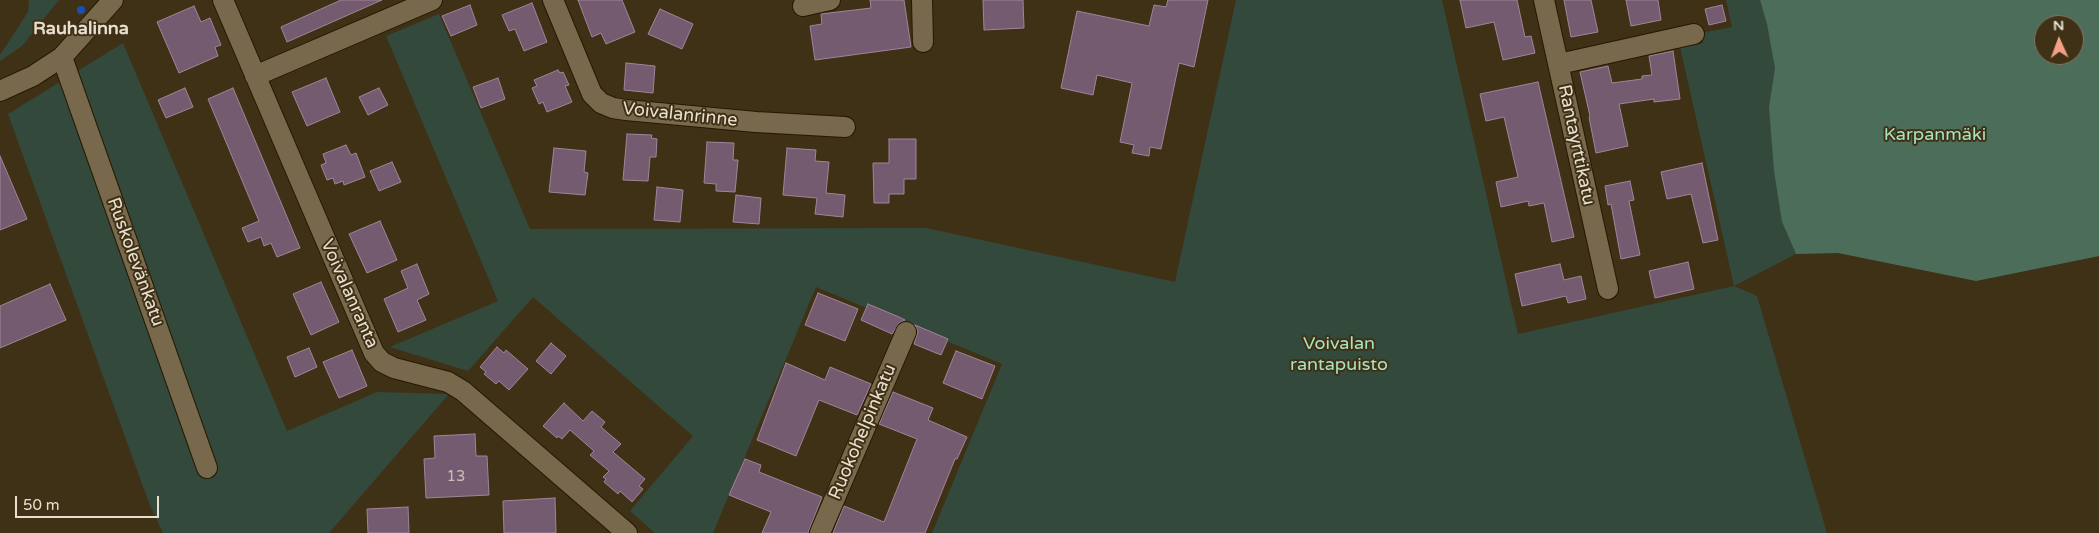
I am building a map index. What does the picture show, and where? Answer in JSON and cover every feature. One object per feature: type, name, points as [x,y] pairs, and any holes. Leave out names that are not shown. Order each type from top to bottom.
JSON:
[{"type":"street","points":[[0,91],[33,76],[62,57],[113,0]]},
{"type":"street","name":"Voivalanranta","points":[[223,0],[374,353],[382,362],[394,368],[448,382],[463,391],[627,533]]},
{"type":"street","points":[[255,76],[432,0]]},
{"type":"street","name":"Voivalanrinne","points":[[553,0],[590,88],[601,103],[620,109],[676,115],[845,127]]},
{"type":"street","points":[[803,6],[830,0]]},
{"type":"street","points":[[922,0],[923,42]]},
{"type":"street","name":"Rantayrttikatu","points":[[1544,0],[1608,289]]},
{"type":"street","points":[[1559,64],[1694,34]]},
{"type":"street","name":"Ruskolevänkatu","points":[[62,57],[207,468]]},
{"type":"street","name":"Ruokohelpinkatu","points":[[820,533],[906,332]]},
{"type":"green space","points":[[29,0],[59,0],[22,46],[0,61],[0,55],[28,12]]},
{"type":"green space","name":"Voivalan rantapuisto","points":[[1236,0],[1442,0],[1518,334],[1734,286],[1757,296],[1827,533],[932,533],[1002,364],[816,287],[713,533],[655,533],[630,511],[693,436],[533,297],[468,371],[390,347],[498,301],[386,36],[439,14],[530,229],[926,228],[1175,282]]},
{"type":"green space","name":"Karpanmäki","points":[[1726,0],[1760,0],[1767,22],[2099,0],[2099,256],[1976,281],[1782,222],[1796,254],[1734,286],[1680,47],[1703,43],[1701,33],[1732,27]]},
{"type":"green space","name":"Karpanmäki","points":[[1760,0],[2099,0],[2099,256],[1976,281],[1838,253],[1796,254],[1782,222],[1774,171],[1769,107],[1775,68],[1767,24]]},
{"type":"green space","points":[[123,43],[287,431],[377,392],[449,394],[329,533],[163,533],[149,503],[8,114]]},
{"type":"building","points":[[341,0],[382,0],[287,42],[281,27]]},
{"type":"building","points":[[578,0],[622,0],[635,32],[606,44],[601,33],[592,37]]},
{"type":"building","points":[[870,0],[904,0],[911,47],[815,60],[810,26],[822,24],[821,14],[871,8]]},
{"type":"building","points":[[983,0],[1023,0],[1024,28],[984,30]]},
{"type":"building","points":[[1168,0],[1208,0],[1194,67],[1179,63],[1161,149],[1150,147],[1149,156],[1132,153],[1134,145],[1120,142],[1132,83],[1097,75],[1093,95],[1061,88],[1077,11],[1149,26],[1154,5],[1166,7]]},
{"type":"building","points":[[1460,0],[1517,0],[1525,37],[1531,36],[1535,53],[1503,60],[1494,22],[1466,28]]},
{"type":"building","points":[[1564,0],[1591,0],[1598,32],[1571,37]]},
{"type":"building","points":[[1626,0],[1658,0],[1661,20],[1631,26]]},
{"type":"building","points":[[532,3],[547,42],[524,51],[515,29],[509,31],[502,15]]},
{"type":"building","points":[[470,5],[477,25],[451,36],[442,16]]},
{"type":"building","points":[[1722,5],[1726,21],[1709,25],[1705,9]]},
{"type":"building","points":[[194,6],[201,22],[210,18],[221,45],[215,47],[218,56],[179,73],[157,22]]},
{"type":"building","points":[[660,9],[693,24],[682,49],[648,34]]},
{"type":"building","points":[[1673,51],[1680,99],[1654,102],[1654,99],[1619,104],[1628,146],[1596,153],[1580,72],[1608,66],[1612,83],[1642,79],[1642,76],[1652,75],[1649,56]]},
{"type":"building","points":[[626,63],[655,66],[653,93],[624,90]]},
{"type":"building","points":[[558,70],[560,73],[563,72],[569,85],[565,86],[572,102],[547,112],[543,102],[539,104],[532,88],[537,86],[534,80]]},
{"type":"building","points":[[326,78],[340,112],[307,126],[292,92]]},
{"type":"building","points":[[498,78],[505,99],[481,108],[473,87]]},
{"type":"building","points":[[1538,82],[1574,237],[1552,242],[1544,203],[1529,206],[1528,201],[1501,207],[1496,182],[1518,177],[1504,117],[1486,121],[1480,94]]},
{"type":"building","points":[[185,88],[193,107],[166,118],[158,100]]},
{"type":"building","points":[[233,88],[300,248],[277,257],[271,243],[264,246],[261,237],[248,242],[242,228],[259,221],[208,99]]},
{"type":"building","points":[[379,88],[388,105],[368,115],[359,97]]},
{"type":"building","points":[[627,134],[652,135],[651,138],[657,139],[656,157],[650,157],[648,181],[623,180]]},
{"type":"building","points":[[889,139],[916,139],[916,179],[904,179],[904,194],[889,194],[889,203],[874,203],[873,163],[889,163]]},
{"type":"building","points":[[707,142],[734,143],[733,160],[738,160],[735,192],[716,191],[716,184],[704,183]]},
{"type":"building","points":[[346,145],[351,155],[356,153],[365,177],[344,185],[343,181],[335,184],[333,178],[327,180],[321,165],[326,163],[323,154]]},
{"type":"building","points":[[554,148],[586,151],[584,172],[588,173],[585,195],[549,192]]},
{"type":"building","points":[[787,148],[816,150],[815,161],[829,162],[826,193],[845,195],[843,217],[815,214],[817,198],[783,195]]},
{"type":"building","points":[[0,156],[27,219],[0,230]]},
{"type":"building","points":[[392,162],[401,182],[379,191],[370,171]]},
{"type":"building","points":[[1702,163],[1718,240],[1703,243],[1691,194],[1667,199],[1661,172]]},
{"type":"building","points":[[1630,181],[1634,200],[1629,201],[1640,255],[1621,259],[1611,204],[1608,205],[1605,186]]},
{"type":"building","points":[[657,187],[683,190],[680,222],[654,220]]},
{"type":"building","points":[[736,195],[761,198],[759,224],[733,222]]},
{"type":"building","points":[[380,221],[397,260],[367,273],[349,234]]},
{"type":"building","points":[[1688,262],[1694,289],[1655,298],[1649,271]]},
{"type":"building","points":[[417,264],[429,294],[417,300],[426,320],[398,332],[384,299],[408,288],[401,271]]},
{"type":"building","points":[[1560,264],[1564,280],[1581,276],[1586,299],[1568,303],[1566,296],[1522,306],[1515,274]]},
{"type":"building","points":[[321,282],[339,322],[311,335],[293,294]]},
{"type":"building","points":[[50,284],[66,320],[0,348],[0,306]]},
{"type":"building","points":[[818,293],[858,309],[845,341],[805,325]]},
{"type":"building","points":[[868,304],[905,320],[899,323],[892,334],[861,320]]},
{"type":"building","points":[[915,325],[948,339],[941,355],[914,344],[918,331]]},
{"type":"building","points":[[551,343],[566,356],[551,374],[536,361]]},
{"type":"building","points":[[497,347],[504,353],[506,350],[528,369],[509,390],[499,381],[496,384],[484,374],[486,372],[480,367]]},
{"type":"building","points":[[309,348],[317,367],[295,377],[287,357]]},
{"type":"building","points":[[352,350],[367,386],[339,398],[323,362]]},
{"type":"building","points":[[956,351],[995,366],[982,399],[943,383]]},
{"type":"building","points":[[786,363],[825,380],[830,367],[871,384],[857,415],[819,400],[796,456],[757,440]]},
{"type":"building","points":[[893,392],[933,408],[928,420],[967,437],[957,459],[955,459],[925,533],[833,533],[844,506],[884,522],[917,439],[879,424]]},
{"type":"building","points":[[564,403],[583,421],[592,411],[605,422],[601,427],[621,444],[613,452],[645,479],[639,486],[643,489],[632,502],[620,491],[618,494],[604,482],[606,479],[603,477],[609,471],[590,455],[594,451],[570,430],[562,439],[558,436],[557,438],[543,426]]},
{"type":"building","points":[[475,434],[476,456],[487,456],[489,495],[426,498],[424,459],[435,458],[434,436]]},
{"type":"building","points":[[745,459],[761,465],[759,472],[822,497],[808,533],[762,533],[771,512],[729,495]]},
{"type":"building","points":[[555,498],[556,533],[504,533],[503,501]]},
{"type":"building","points":[[408,507],[409,533],[368,533],[367,509]]},
{"type":"place","name":"Rauhalinna","points":[[81,10]]}]
